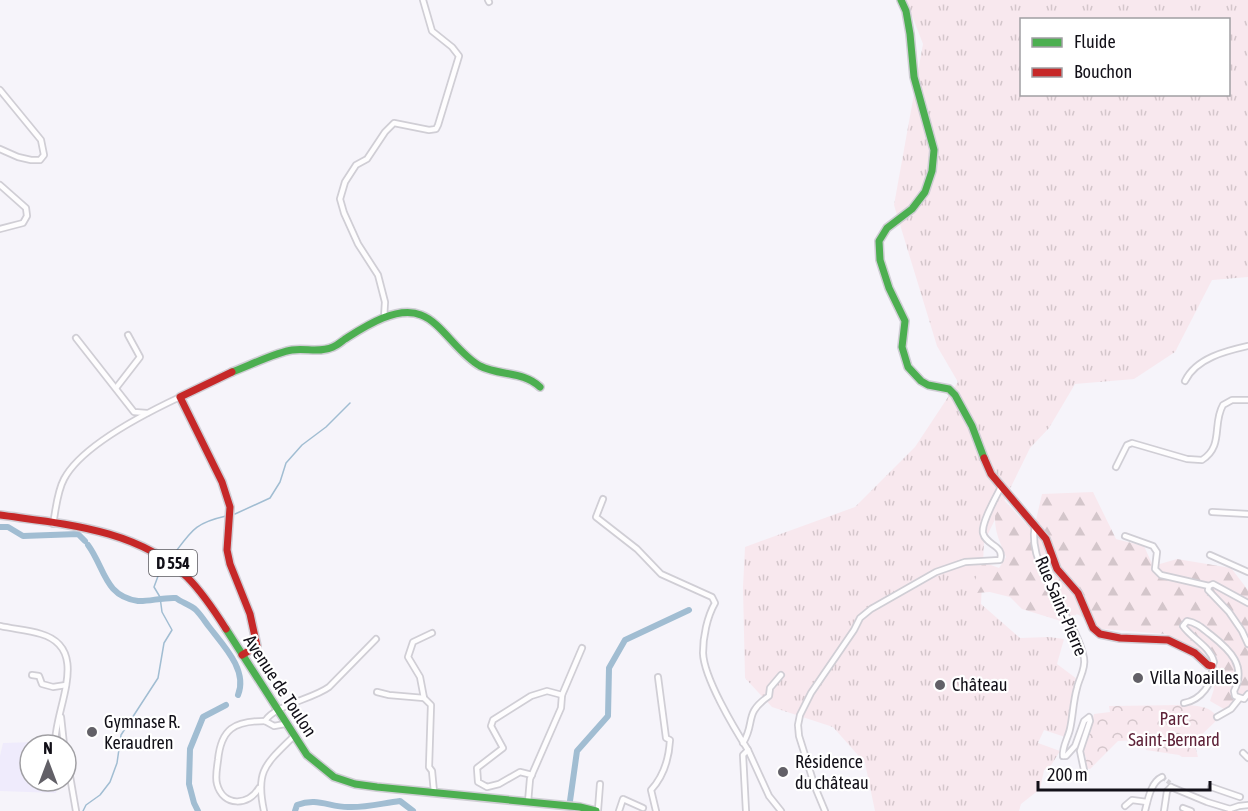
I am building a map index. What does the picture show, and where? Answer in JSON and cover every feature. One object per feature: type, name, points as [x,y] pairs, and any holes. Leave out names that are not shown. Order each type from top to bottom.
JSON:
[{"type":"street","points":[[384,318],[385,302],[378,275],[358,244],[340,200],[345,182],[356,165],[367,159],[394,123],[429,130],[436,129],[438,125],[459,56],[452,47],[432,31],[423,0]]},
{"type":"street","points":[[901,0],[906,11],[910,34],[914,77],[933,142],[932,171],[929,183],[919,200],[883,234],[878,250],[889,288],[905,321],[902,347],[908,367],[922,382],[949,389],[955,395],[972,426],[988,470],[1046,539],[1057,569],[1078,593],[1094,628],[1100,634],[1120,638],[1168,640],[1182,646],[1212,666]]},
{"type":"street","points":[[0,90],[41,140],[44,155],[40,160],[31,160],[0,148]]},
{"type":"street","points":[[0,185],[26,208],[27,216],[23,223],[0,229]]},
{"type":"street","points":[[53,524],[60,487],[71,468],[90,450],[147,413],[227,374],[292,350],[317,351],[334,347],[384,318],[400,314],[420,314],[438,326],[472,361],[493,371],[514,373],[536,382],[540,387]]},
{"type":"street","points":[[116,388],[140,357],[128,335]]},
{"type":"street","points":[[76,338],[134,412],[147,413]]},
{"type":"street","points":[[1185,381],[1188,374],[1208,359],[1227,350],[1248,346]]},
{"type":"street","points":[[180,397],[222,482],[230,507],[227,550],[230,564],[250,614],[257,646],[242,655]]},
{"type":"street","points":[[1116,467],[1127,445],[1132,443],[1187,459],[1202,460],[1212,451],[1217,440],[1218,420],[1223,405],[1232,400],[1248,400]]},
{"type":"street","points":[[825,811],[799,736],[800,715],[811,693],[864,613],[943,570],[965,562],[1000,560],[1000,550],[984,536],[982,531],[1001,487]]},
{"type":"street","points":[[603,500],[596,517],[637,549],[661,574],[712,597],[715,603],[708,615],[703,654],[711,681],[748,750],[769,796],[781,811]]},
{"type":"street","points":[[1212,512],[1248,514]]},
{"type":"street","name":"Avenue de Toulon","points":[[0,515],[122,537],[145,546],[172,562],[198,587],[307,755],[334,777],[355,784],[528,802],[540,807],[567,806],[597,811]]},
{"type":"street","name":"Rue Saint-Pierre","points":[[1035,525],[1033,532],[1040,564],[1084,655],[1085,665],[1077,688],[1070,731],[1062,756],[1066,756],[1075,746],[1084,721],[1089,717],[1090,722],[1080,751],[1084,770]]},
{"type":"street","points":[[1125,536],[1153,546],[1157,552],[1155,569],[1161,574],[1209,586],[1213,584],[1248,603]]},
{"type":"street","points":[[1210,555],[1248,572]]},
{"type":"street","points":[[1209,586],[1208,590],[1229,612],[1248,644]]},
{"type":"street","points":[[1184,703],[1194,701],[1205,690],[1213,674],[1214,662],[1207,649],[1183,626],[1187,621],[1196,623],[1225,646],[1232,655],[1238,666],[1239,682],[1234,691],[1235,696],[1239,699]]},
{"type":"street","points":[[0,626],[41,634],[60,644],[65,650],[68,662],[66,685],[57,733]]},
{"type":"street","points":[[432,633],[413,642],[408,657],[420,677],[424,698],[431,705],[429,767],[432,771],[434,793]]},
{"type":"street","points":[[265,721],[267,717],[278,711],[330,687],[376,639]]},
{"type":"street","points":[[528,802],[532,776],[561,708],[562,694],[582,648]]},
{"type":"street","points":[[32,675],[39,676],[42,684],[53,687],[66,685]]},
{"type":"street","points":[[743,743],[757,704],[769,696],[771,688],[781,675]]},
{"type":"street","points":[[656,811],[651,790],[661,775],[669,752],[670,740],[666,738],[658,677]]},
{"type":"street","points":[[532,776],[520,772],[499,784],[487,787],[478,782],[476,773],[477,768],[503,748],[491,726],[493,720],[531,696],[547,690],[562,694]]},
{"type":"street","points":[[376,692],[389,696],[424,698]]},
{"type":"street","points":[[1217,717],[1231,709],[1239,699],[1244,699],[1248,694]]},
{"type":"street","points":[[60,711],[63,733]]},
{"type":"street","points":[[285,724],[274,726],[265,721],[238,723],[222,739],[216,776],[217,786],[225,798],[232,802],[249,800],[255,795],[260,788],[267,766],[294,736]]},
{"type":"street","points":[[746,811],[743,755],[748,750]]},
{"type":"street","points":[[1243,753],[1248,758]]},
{"type":"street","points":[[1145,811],[1155,782],[1162,777]]},
{"type":"street","points":[[597,811],[600,784]]},
{"type":"street","points":[[1164,811],[1167,791],[1171,785],[1229,810],[1246,805]]},
{"type":"street","points":[[1211,787],[1240,797]]},
{"type":"street","points":[[260,788],[264,811]]},
{"type":"street","points":[[73,794],[76,811]]},
{"type":"street","points":[[619,811],[622,800],[643,807]]},
{"type":"street","points":[[1125,806],[1132,800],[1147,802]]},
{"type":"street","name":"Avenue de Toulon","points":[[567,806],[578,811]]},
{"type":"street","points":[[1183,808],[1191,811]]},
{"type":"shaded area","points":[[3,743],[18,743],[18,792],[0,791],[0,756]]},
{"type":"green space","points":[[906,0],[1248,0],[1248,277],[1212,280],[1175,352],[1134,379],[1075,384],[1049,428],[1030,448],[984,542],[981,604],[1020,638],[1064,639],[1057,664],[1077,679],[1065,737],[1044,730],[1038,743],[1060,751],[1050,767],[1044,770],[1040,789],[1021,804],[1019,811],[875,811],[865,763],[833,727],[772,707],[745,678],[743,587],[745,547],[855,507],[915,447],[958,382],[937,346],[894,205],[923,44]]},
{"type":"green space","points":[[1093,492],[1116,539],[1144,546],[1153,566],[1177,559],[1231,568],[1248,590],[1248,691],[1233,705],[1224,709],[1210,701],[1214,689],[1209,661],[1166,634],[1102,629],[1077,614],[1064,622],[1022,609],[1010,597],[990,592],[976,593],[972,587],[983,562],[999,568],[1006,557],[996,530],[997,502],[1004,500],[1026,524],[1036,520],[1042,494]]},
{"type":"green space","name":"Parc Saint-Bernard","points":[[1186,705],[1208,709],[1218,719],[1194,742],[1198,757],[1182,757],[1146,750],[1143,740],[1118,741],[1090,769],[1085,768],[1086,757],[1081,751],[1094,714],[1110,712],[1109,706]]},
{"type":"waterway","points":[[235,514],[270,498],[280,482],[286,463],[302,445],[326,427],[350,403]]},
{"type":"waterway","points":[[174,554],[195,529],[207,522],[226,516]]},
{"type":"waterway","points":[[0,527],[8,527],[23,536],[78,534],[85,541]]},
{"type":"waterway","points":[[88,545],[107,580],[118,593],[138,601],[176,598],[196,610],[233,659],[240,677],[238,695]]},
{"type":"waterway","points":[[83,811],[86,805],[100,795],[110,782],[117,763],[121,735],[158,678],[164,643],[172,630],[162,612],[160,597],[154,587],[161,568]]},
{"type":"waterway","points":[[570,801],[577,751],[608,716],[609,668],[625,640],[689,610]]},
{"type":"waterway","points":[[198,811],[189,784],[190,749],[203,717],[226,705]]},
{"type":"waterway","points":[[295,811],[297,805],[311,802],[354,807],[400,801],[413,811]]},
{"type":"tunnel","points":[[1162,777],[1170,783]]},
{"type":"traffic: fast","points":[[901,0],[906,11],[910,34],[914,77],[934,150],[932,171],[925,192],[912,209],[887,228],[879,241],[880,260],[889,288],[905,321],[902,347],[908,367],[921,381],[928,385],[949,389],[955,395],[972,426],[984,458]]},
{"type":"traffic: fast","points":[[232,372],[286,351],[328,349],[381,319],[391,315],[412,313],[421,315],[436,324],[464,354],[480,366],[526,378],[540,387]]},
{"type":"traffic: fast","points":[[226,629],[307,755],[334,777],[355,784],[377,787],[580,807],[596,811]]},
{"type":"traffic: jam","points":[[232,372],[180,397],[222,482],[230,507],[227,550],[230,564],[250,614],[257,646],[242,655]]},
{"type":"traffic: jam","points":[[984,458],[991,474],[1046,539],[1057,569],[1078,593],[1093,628],[1100,634],[1120,638],[1168,640],[1195,653],[1212,666]]},
{"type":"traffic: jam","points":[[0,515],[99,531],[146,548],[168,561],[187,577],[208,602],[226,629]]},
{"type":"place","name":"Villa Noailles","points":[[1138,678]]},
{"type":"place","name":"Château","points":[[940,685]]},
{"type":"place","name":"Gymnase R. Keraudren","points":[[92,732]]},
{"type":"place","name":"Résidence du château","points":[[783,772]]}]
